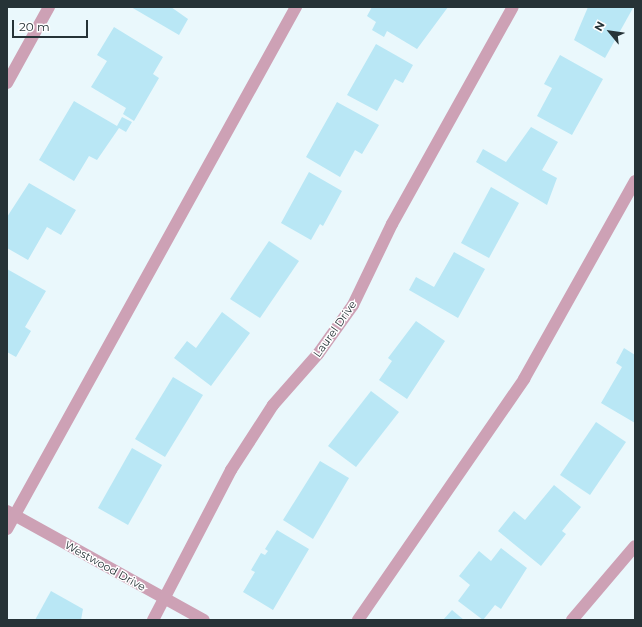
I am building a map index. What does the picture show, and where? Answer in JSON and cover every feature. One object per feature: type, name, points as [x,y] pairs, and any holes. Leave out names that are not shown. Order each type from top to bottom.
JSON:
[{"type":"street","points":[[7,83],[49,7]]},
{"type":"street","points":[[7,529],[11,514],[296,7]]},
{"type":"street","name":"Laurel Drive","points":[[153,620],[165,600],[231,470],[273,405],[318,354],[353,305],[392,224],[513,7]]},
{"type":"street","points":[[358,620],[524,380],[635,181]]},
{"type":"street","name":"Westwood Drive","points":[[11,514],[165,600],[204,620]]},
{"type":"street","points":[[572,620],[635,546]]},
{"type":"building","points":[[131,7],[171,7],[188,19],[179,35]]},
{"type":"building","points":[[372,7],[448,7],[417,49],[387,31],[384,37],[372,30],[376,22],[367,16]]},
{"type":"building","points":[[588,7],[633,8],[605,58],[574,40]]},
{"type":"building","points":[[114,27],[163,57],[153,74],[159,78],[134,121],[123,114],[126,108],[91,87],[107,61],[97,55]]},
{"type":"building","points":[[376,44],[413,65],[403,83],[395,79],[377,111],[347,95]]},
{"type":"building","points":[[560,55],[603,79],[572,135],[537,116],[552,88],[544,84]]},
{"type":"building","points":[[74,101],[117,126],[122,117],[132,122],[126,132],[119,128],[97,160],[89,156],[74,181],[39,160]]},
{"type":"building","points":[[337,102],[379,125],[362,154],[355,150],[340,177],[306,157]]},
{"type":"building","points":[[531,127],[558,142],[542,170],[557,178],[547,205],[476,162],[483,149],[506,162]]},
{"type":"building","points":[[309,172],[342,191],[323,226],[320,224],[311,240],[281,223]]},
{"type":"building","points":[[29,183],[76,210],[61,235],[47,227],[28,260],[7,248],[7,217]]},
{"type":"building","points":[[491,187],[519,203],[489,258],[461,243]]},
{"type":"building","points":[[269,241],[299,261],[260,318],[230,299]]},
{"type":"building","points":[[454,252],[485,269],[458,318],[409,290],[416,277],[434,287]]},
{"type":"building","points":[[7,269],[46,291],[25,327],[31,331],[16,357],[7,352]]},
{"type":"building","points":[[222,312],[250,333],[211,386],[174,358],[187,341],[196,348]]},
{"type":"building","points":[[416,321],[445,341],[407,399],[379,380],[392,361],[388,358]]},
{"type":"building","points":[[624,348],[635,355],[635,423],[601,403],[622,367],[616,363]]},
{"type":"building","points":[[173,377],[203,395],[165,457],[135,439]]},
{"type":"building","points":[[371,391],[399,412],[356,467],[328,446]]},
{"type":"building","points":[[596,422],[626,442],[590,495],[560,475]]},
{"type":"building","points":[[132,448],[162,465],[128,525],[98,508]]},
{"type":"building","points":[[320,461],[349,478],[313,539],[283,520]]},
{"type":"building","points":[[554,485],[581,507],[562,531],[566,534],[541,566],[498,531],[514,511],[525,520]]},
{"type":"building","points":[[277,530],[309,549],[273,610],[243,592],[255,572],[251,570],[261,553],[265,555],[268,551],[265,549]]},
{"type":"building","points":[[501,548],[527,568],[501,609],[495,605],[483,620],[458,601],[470,585],[459,576],[479,551],[491,561]]},
{"type":"building","points":[[51,591],[83,609],[81,620],[35,620]]},
{"type":"building","points":[[452,610],[464,620],[443,620]]}]
